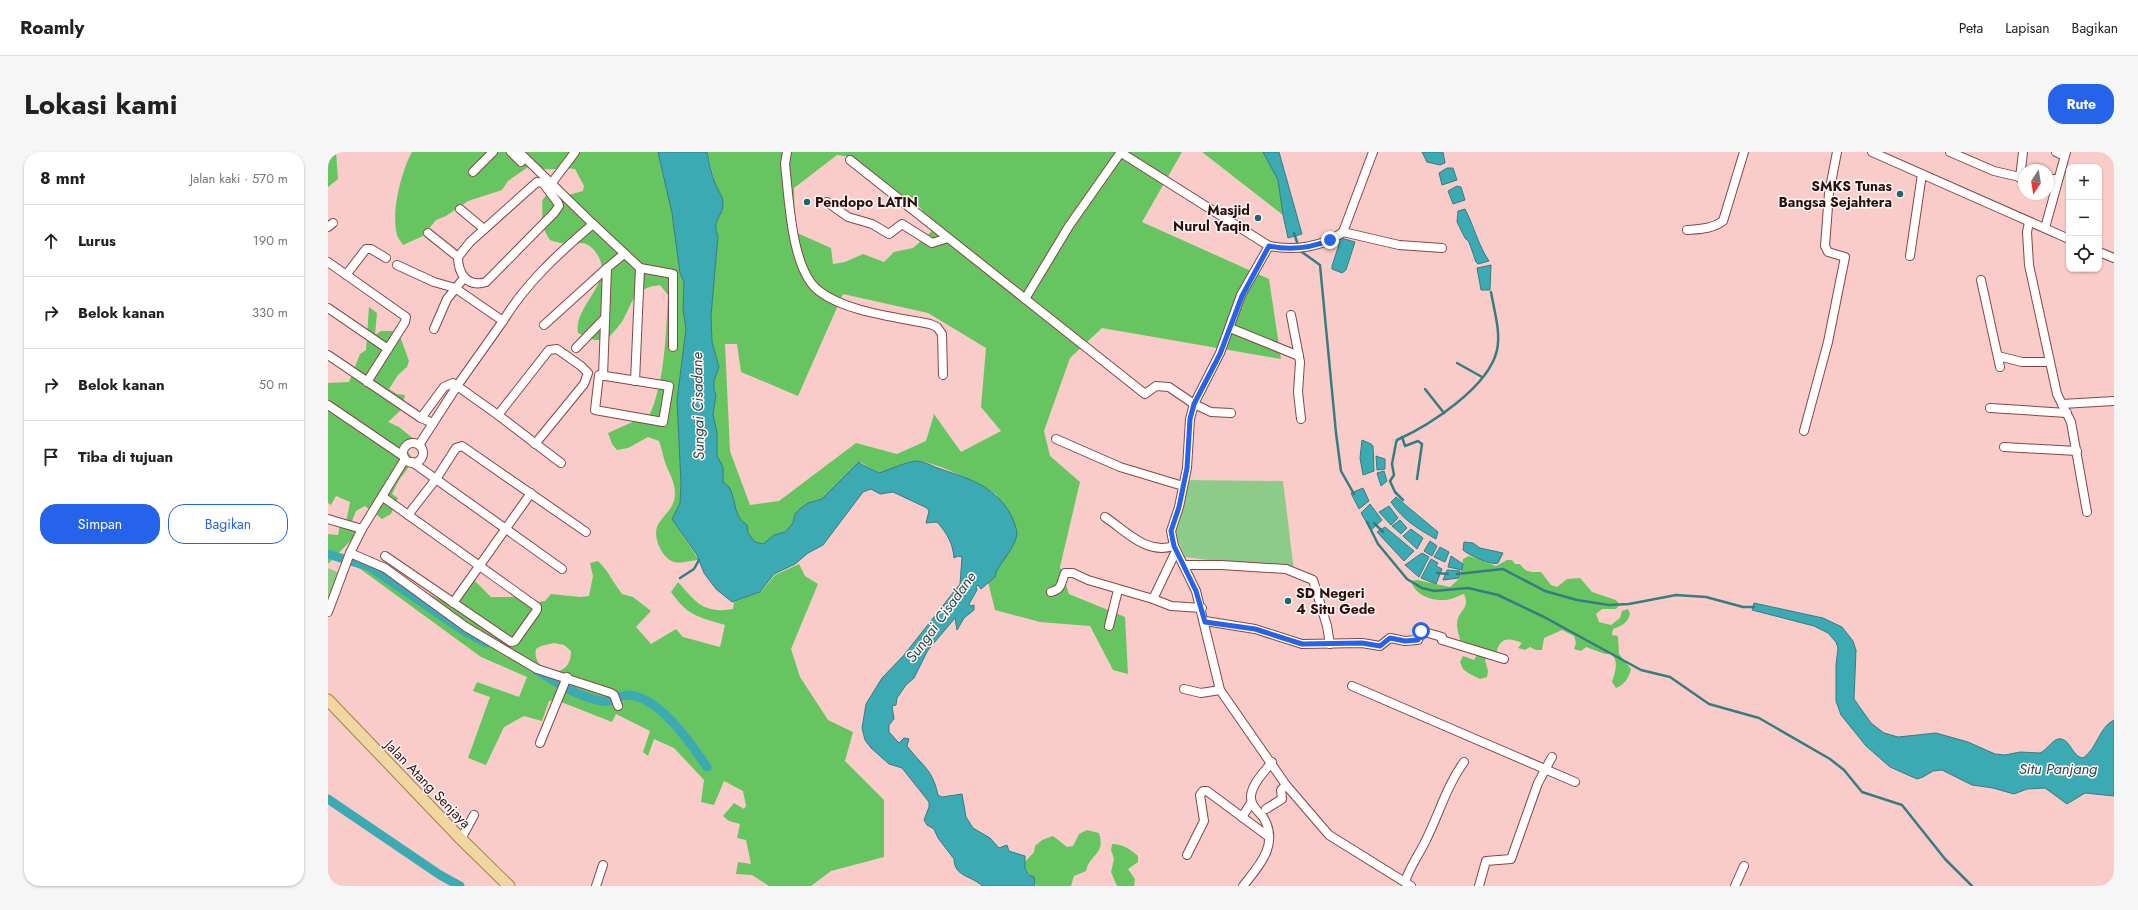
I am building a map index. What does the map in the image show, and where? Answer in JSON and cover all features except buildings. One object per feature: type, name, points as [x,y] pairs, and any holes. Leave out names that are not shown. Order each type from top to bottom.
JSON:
[{"type":"main road","name":"Jalan Atang Senjaya","points":[[328,700],[461,839],[509,886]]},
{"type":"street","points":[[473,172],[493,152]]},
{"type":"street","points":[[511,152],[593,224],[640,268],[673,274],[673,347]]},
{"type":"street","points":[[458,257],[470,242],[534,183],[547,183],[575,152]]},
{"type":"street","points":[[787,152],[785,164],[794,238],[806,277],[818,291],[847,306],[930,324],[937,327],[942,334],[943,375]]},
{"type":"street","points":[[1025,299],[1069,226],[1120,152],[1269,246],[1289,248],[1310,246],[1330,240],[1343,232],[1373,152]]},
{"type":"street","points":[[1687,230],[1707,228],[1718,225],[1723,220],[1744,152]]},
{"type":"street","points":[[1804,431],[1828,342],[1845,257],[1828,252],[1825,246],[1829,193],[1837,152]]},
{"type":"street","points":[[1872,152],[2066,238]]},
{"type":"street","points":[[1950,152],[1994,171],[2018,177]]},
{"type":"street","points":[[2023,152],[2023,164]]},
{"type":"street","points":[[2045,228],[2065,154],[2056,152]]},
{"type":"street","points":[[428,233],[458,257],[460,272],[464,278],[480,284],[486,282],[554,213],[559,206],[547,183],[524,154]]},
{"type":"street","points":[[850,160],[1145,394],[1156,386],[1169,387],[1194,404],[1211,412],[1231,414]]},
{"type":"street","points":[[1910,256],[1922,174]]},
{"type":"street","points":[[827,202],[848,217],[872,224],[889,234],[902,224],[932,243],[948,238]]},
{"type":"street","points":[[460,209],[484,229]]},
{"type":"street","points":[[2029,222],[2027,232],[2028,265],[2050,362],[2062,404],[2072,422],[2087,512]]},
{"type":"street","points":[[420,445],[457,386],[503,321],[516,299],[562,251],[593,224]]},
{"type":"street","points":[[1343,232],[1399,244],[1442,248]]},
{"type":"street","points":[[1269,246],[1242,296],[1220,354],[1194,404],[1190,419],[1190,444],[1183,486],[1171,531],[1175,549],[1184,565],[1202,608],[1214,669],[1220,690],[1272,762],[1286,785],[1329,835],[1354,852],[1408,884],[1410,866],[1420,853],[1442,801],[1464,762]]},
{"type":"street","points":[[346,275],[366,249],[371,248],[386,258]]},
{"type":"street","points":[[2102,253],[2114,258]]},
{"type":"street","points":[[544,325],[624,254]]},
{"type":"street","points":[[328,262],[406,317],[405,322],[367,382]]},
{"type":"street","points":[[396,265],[434,282],[455,288],[503,321]]},
{"type":"street","points":[[603,376],[607,268]]},
{"type":"street","points":[[635,381],[640,268]]},
{"type":"street","points":[[434,329],[447,299],[464,278]]},
{"type":"street","points":[[1982,280],[2000,367]]},
{"type":"street","points":[[328,308],[388,349]]},
{"type":"street","points":[[1291,315],[1299,356],[1298,392],[1301,419]]},
{"type":"street","points":[[576,348],[605,318]]},
{"type":"street","points":[[1230,328],[1299,356]]},
{"type":"street","points":[[498,415],[548,350],[557,349],[582,366],[588,373],[584,384],[535,444]]},
{"type":"street","points":[[328,355],[421,418],[433,424]]},
{"type":"street","points":[[1998,356],[2022,362],[2050,362]]},
{"type":"street","points":[[599,375],[603,376],[669,386],[663,422],[595,410],[599,375]]},
{"type":"street","points":[[421,418],[444,386],[453,383],[561,463]]},
{"type":"street","points":[[2062,404],[2114,401]]},
{"type":"street","points":[[328,405],[436,479],[562,569]]},
{"type":"street","points":[[1990,408],[2067,413]]},
{"type":"street","points":[[1056,439],[1120,467],[1183,486]]},
{"type":"street","points":[[407,459],[403,452],[406,445],[414,443],[420,445]]},
{"type":"street","points":[[407,459],[421,458],[422,450],[420,445]]},
{"type":"street","points":[[408,515],[436,479],[456,448],[462,446],[586,532]]},
{"type":"street","points":[[2004,447],[2077,451]]},
{"type":"street","points":[[328,612],[350,555],[362,529],[407,459]]},
{"type":"street","points":[[453,603],[504,528],[531,493]]},
{"type":"street","points":[[383,497],[536,607],[536,612],[515,642],[511,642],[385,556]]},
{"type":"street","points":[[1105,517],[1136,540],[1161,548],[1175,549]]},
{"type":"street","points":[[328,519],[362,529]]},
{"type":"street","points":[[1153,599],[1175,549]]},
{"type":"street","points":[[350,555],[385,568],[458,622],[537,669],[614,695],[618,706]]},
{"type":"street","points":[[1184,565],[1221,565],[1286,569],[1313,580],[1327,626],[1330,644]]},
{"type":"street","points":[[1051,592],[1058,590],[1062,586],[1065,573],[1069,572],[1118,590],[1181,608],[1202,608]]},
{"type":"street","points":[[1109,626],[1118,590]]},
{"type":"street","points":[[1205,622],[1255,629],[1302,644],[1362,643],[1380,646],[1390,638],[1405,641],[1418,640],[1421,631],[1442,637],[1442,640],[1504,659]]},
{"type":"street","points":[[540,743],[566,679]]},
{"type":"street","points":[[1352,686],[1575,782]]},
{"type":"street","points":[[1184,689],[1201,692],[1220,690]]},
{"type":"street","points":[[1479,886],[1486,861],[1511,859],[1538,783],[1552,757]]},
{"type":"street","points":[[1242,817],[1251,802],[1254,787],[1272,762]]},
{"type":"street","points":[[1266,809],[1282,799],[1281,790],[1286,785]]},
{"type":"street","points":[[1187,856],[1204,821],[1200,795],[1203,790],[1207,791],[1269,837]]},
{"type":"street","points":[[1243,886],[1266,856],[1269,837],[1266,824],[1251,802]]},
{"type":"street","points":[[461,839],[474,815]]},
{"type":"street","points":[[596,886],[604,865]]},
{"type":"street","points":[[1735,886],[1744,866]]},
{"type":"green space","points":[[328,152],[336,152],[338,179],[328,187]]},
{"type":"green space","points":[[412,152],[658,152],[672,213],[680,273],[684,282],[683,309],[686,329],[677,400],[681,483],[680,503],[672,519],[699,560],[680,563],[674,562],[669,560],[661,551],[657,539],[657,528],[673,503],[675,490],[659,441],[648,437],[628,448],[617,450],[612,444],[608,433],[637,420],[648,418],[654,405],[664,358],[668,295],[660,285],[644,289],[639,292],[632,301],[621,323],[607,340],[594,340],[578,333],[578,323],[582,313],[598,284],[601,275],[601,265],[596,252],[587,244],[564,244],[550,240],[544,229],[542,220],[542,201],[549,191],[568,195],[583,191],[584,186],[575,169],[540,169],[528,167],[508,181],[502,190],[468,201],[446,216],[436,220],[423,236],[403,245],[397,235],[395,226],[396,204],[404,170]]},
{"type":"green space","points":[[707,152],[1182,152],[1142,222],[1269,279],[1281,359],[1102,328],[1070,358],[1044,431],[1050,456],[1080,482],[1060,567],[1069,594],[1125,617],[1128,674],[1113,670],[1090,626],[1040,622],[995,610],[988,582],[995,577],[997,495],[990,490],[947,469],[926,462],[914,461],[879,473],[860,462],[822,499],[808,503],[795,514],[793,523],[785,532],[774,535],[763,544],[755,542],[748,533],[746,525],[742,522],[734,507],[733,498],[723,482],[723,471],[717,456],[717,433],[713,414],[716,395],[714,390],[714,381],[719,367],[712,342],[711,316],[718,236],[716,223],[722,211]],"holes":[[[837,155],[852,157],[872,173],[896,203],[911,203],[920,208],[924,212],[932,231],[913,248],[894,252],[884,262],[863,254],[845,262],[833,264],[831,248],[795,232],[794,188]],[[843,294],[928,313],[986,348],[981,407],[1001,431],[961,452],[934,414],[926,441],[897,454],[856,443],[779,501],[750,505],[730,451],[725,344],[737,344],[741,372],[798,396]]]},
{"type":"green space","points":[[1202,152],[1263,152],[1278,180],[1283,215]]},
{"type":"green space","points":[[369,307],[377,313],[375,335],[381,331],[394,331],[401,339],[409,361],[407,367],[398,375],[389,389],[397,394],[405,395],[401,410],[388,422],[399,427],[414,439],[407,451],[414,460],[399,480],[392,494],[398,498],[391,514],[382,519],[365,506],[356,511],[352,521],[356,535],[328,564],[328,534],[338,535],[340,524],[346,523],[350,502],[336,496],[331,505],[328,503],[328,383],[349,382],[360,354],[366,350]]},
{"type":"green space","points":[[1187,480],[1283,481],[1294,571],[1185,557],[1174,532]]},
{"type":"green space","points":[[1469,556],[1496,566],[1507,560],[1512,560],[1515,564],[1520,564],[1527,570],[1532,572],[1541,572],[1551,585],[1557,587],[1567,579],[1580,578],[1592,592],[1616,600],[1620,605],[1616,609],[1602,609],[1596,614],[1599,622],[1611,625],[1620,618],[1622,611],[1628,609],[1630,614],[1627,620],[1621,626],[1613,629],[1612,635],[1618,636],[1619,654],[1631,669],[1626,681],[1616,688],[1612,682],[1616,664],[1612,654],[1605,654],[1586,647],[1581,651],[1574,649],[1576,643],[1574,636],[1562,630],[1544,638],[1542,650],[1536,650],[1530,647],[1525,650],[1518,648],[1522,643],[1508,639],[1505,640],[1499,645],[1496,655],[1489,656],[1485,660],[1488,671],[1487,677],[1480,679],[1468,673],[1463,669],[1460,662],[1463,656],[1474,660],[1477,655],[1462,646],[1458,632],[1458,619],[1466,603],[1464,594],[1447,600],[1429,598],[1416,590],[1411,581],[1417,580],[1450,587],[1460,578],[1463,559]]},
{"type":"green space","points":[[348,560],[368,562],[452,606],[471,577],[491,597],[522,597],[526,604],[545,601],[551,594],[580,597],[589,596],[593,576],[590,563],[598,561],[622,594],[633,597],[651,611],[636,627],[651,644],[676,629],[683,637],[720,647],[725,625],[688,611],[671,592],[678,582],[695,601],[707,608],[714,610],[733,609],[734,602],[761,592],[775,575],[799,564],[805,576],[818,584],[791,649],[800,677],[828,720],[853,732],[845,761],[884,800],[884,857],[831,871],[811,886],[769,886],[752,875],[736,874],[738,862],[751,864],[746,840],[737,838],[740,824],[729,821],[723,816],[734,803],[744,809],[746,806],[743,791],[724,781],[714,805],[701,802],[704,780],[674,748],[654,739],[648,756],[643,752],[650,731],[616,714],[612,722],[556,700],[549,701],[542,721],[524,716],[504,727],[486,765],[468,758],[490,697],[473,691],[477,682],[519,697],[527,677],[481,657]],"holes":[[[554,643],[564,645],[571,651],[569,661],[565,668],[559,671],[552,671],[539,664],[536,657],[536,649],[541,646]]]},
{"type":"green space","points":[[328,568],[342,574],[328,602]]},
{"type":"green space","points":[[1087,830],[1099,833],[1101,840],[1099,850],[1088,865],[1086,871],[1074,876],[1071,886],[1037,886],[1023,864],[1034,852],[1035,846],[1042,840],[1053,836],[1067,847],[1073,846],[1079,834]]},
{"type":"green space","points":[[1112,844],[1126,847],[1138,856],[1138,862],[1128,869],[1135,879],[1134,886],[1117,886],[1111,872],[1114,859],[1111,850]]},
{"type":"water","name":"Sungai Cisadane","points":[[658,152],[707,152],[710,168],[723,200],[716,226],[718,236],[711,316],[712,342],[719,367],[714,381],[714,390],[716,395],[713,414],[717,433],[717,456],[723,467],[723,482],[728,486],[733,496],[736,510],[740,518],[747,525],[748,533],[755,542],[763,544],[774,535],[785,532],[793,523],[795,514],[800,509],[808,503],[822,499],[859,462],[879,473],[913,461],[926,463],[979,484],[997,497],[1012,517],[1017,532],[1016,539],[996,572],[995,577],[981,589],[978,585],[976,587],[977,590],[969,604],[970,606],[974,605],[974,610],[964,618],[957,630],[955,618],[928,650],[914,678],[906,685],[897,698],[896,705],[892,706],[894,719],[889,725],[889,732],[899,743],[904,738],[909,739],[907,746],[930,773],[938,795],[942,797],[962,794],[966,817],[973,828],[990,838],[999,848],[1007,845],[1009,851],[1025,856],[1025,868],[1029,875],[1034,877],[1035,886],[982,886],[960,873],[955,865],[954,859],[938,838],[934,829],[927,825],[924,820],[929,807],[929,802],[902,768],[889,764],[871,748],[865,740],[862,728],[866,704],[882,678],[904,655],[960,584],[962,557],[958,556],[954,558],[949,539],[937,522],[926,523],[929,511],[927,508],[893,492],[880,494],[871,489],[863,492],[823,545],[808,553],[795,564],[774,574],[760,592],[732,602],[716,589],[704,573],[697,555],[672,519],[680,503],[681,483],[677,400],[686,329],[683,309],[684,282],[680,273],[672,213]]},
{"type":"water","points":[[1263,152],[1279,152],[1302,234],[1288,238],[1278,180]]},
{"type":"water","points":[[1422,152],[1443,152],[1445,163],[1440,165],[1427,162]]},
{"type":"water","points":[[1447,168],[1453,168],[1457,180],[1442,185],[1439,173]]},
{"type":"water","points":[[1457,186],[1461,187],[1465,200],[1453,204],[1448,191]]},
{"type":"water","points":[[1465,209],[1482,249],[1489,261],[1478,264],[1476,262],[1469,242],[1465,238],[1457,222],[1458,211]]},
{"type":"water","points":[[1341,238],[1355,242],[1346,270],[1342,273],[1332,269]]},
{"type":"water","points":[[1491,265],[1490,290],[1481,290],[1477,268]]},
{"type":"water","points":[[1362,440],[1373,446],[1374,471],[1363,475],[1360,458]]},
{"type":"water","points":[[1376,456],[1385,459],[1385,469],[1377,470]]},
{"type":"water","points":[[1384,471],[1387,481],[1381,486],[1377,473]]},
{"type":"water","points":[[1363,488],[1369,501],[1359,509],[1351,493]]},
{"type":"water","points":[[1396,497],[1438,532],[1436,539],[1417,528],[1401,514],[1391,502]]},
{"type":"water","points":[[1370,504],[1382,520],[1371,530],[1361,513]]},
{"type":"water","points":[[1389,506],[1398,518],[1391,525],[1379,512]]},
{"type":"water","points":[[1400,520],[1407,528],[1401,534],[1392,526]]},
{"type":"water","points":[[1385,527],[1414,551],[1404,561],[1377,532]]},
{"type":"water","points":[[1411,529],[1423,538],[1417,549],[1403,536]]},
{"type":"water","points":[[1430,541],[1437,546],[1432,556],[1424,551]]},
{"type":"water","points":[[1464,542],[1473,543],[1480,548],[1503,553],[1498,563],[1495,564],[1485,562],[1463,550]]},
{"type":"water","points":[[1440,547],[1449,552],[1445,562],[1434,557]]},
{"type":"water","points":[[1422,553],[1429,557],[1419,577],[1405,565]]},
{"type":"water","points":[[1451,556],[1463,564],[1462,570],[1448,567]]},
{"type":"water","points":[[1431,559],[1438,563],[1436,566],[1442,569],[1436,584],[1421,578]]},
{"type":"water","points":[[1447,570],[1460,571],[1459,578],[1443,580]]},
{"type":"water","name":"Situ Panjang","points":[[1754,603],[1823,618],[1842,627],[1853,641],[1856,650],[1854,699],[1871,723],[1884,733],[1898,737],[1936,733],[1968,742],[1995,754],[2005,755],[2020,752],[2040,753],[2056,740],[2062,739],[2079,757],[2083,758],[2092,749],[2101,733],[2109,723],[2114,720],[2114,796],[2085,793],[2067,804],[2045,788],[2027,789],[2014,794],[1993,788],[1972,785],[1942,770],[1933,771],[1917,779],[1890,767],[1866,746],[1841,715],[1836,701],[1836,665],[1838,648],[1836,642],[1828,633],[1814,626],[1752,610]]},
{"type":"waterway","points":[[1294,233],[1298,245]]},
{"type":"waterway","points":[[1299,250],[1320,265],[1341,471],[1354,494]]},
{"type":"waterway","points":[[1403,500],[1395,492],[1390,481],[1394,475],[1392,464],[1397,440],[1441,415],[1471,391],[1483,378],[1492,364],[1497,350],[1498,336],[1497,321],[1491,292]]},
{"type":"waterway","points":[[1457,363],[1482,377]]},
{"type":"waterway","points":[[1425,389],[1444,413]]},
{"type":"waterway","points":[[1402,437],[1405,446],[1418,441],[1422,444],[1417,479]]},
{"type":"waterway","points":[[1367,522],[1378,544],[1407,579],[1422,588],[1434,591],[1468,588],[1498,595],[1544,617],[1641,670],[1670,677],[1709,704],[1759,718],[1830,759],[1844,770],[1862,792],[1902,805],[1945,859],[1972,886]]},
{"type":"waterway","points":[[1374,523],[1383,532]]},
{"type":"waterway","points":[[328,554],[370,567],[464,631],[486,643]]},
{"type":"waterway","points":[[680,578],[694,569],[699,560]]},
{"type":"waterway","points":[[1457,574],[1503,569],[1545,591],[1577,600],[1609,605],[1629,604],[1676,595],[1706,597],[1743,607],[1754,607]]},
{"type":"waterway","points":[[1437,573],[1448,574]]},
{"type":"waterway","points":[[536,670],[568,688],[593,699],[605,701],[628,695],[640,697],[651,703],[683,734],[707,767]]},
{"type":"waterway","points":[[328,799],[440,875],[460,886]]},
{"type":"place","name":"SMKS Tunas Bangsa Sejahtera","points":[[1900,194]]},
{"type":"place","name":"Pendopo LATIN","points":[[807,202]]},
{"type":"place","name":"Masjid Nurul Yaqin","points":[[1258,218]]},
{"type":"place","name":"SD Negeri 4 Situ Gede","points":[[1288,601]]},
{"type":"route","points":[[1330,240],[1310,246],[1279,248],[1269,246],[1242,296],[1220,354],[1194,404],[1190,419],[1190,444],[1187,468],[1179,507],[1171,531],[1174,546],[1196,591],[1205,622],[1255,629],[1298,643],[1314,645],[1362,643],[1380,646],[1390,638],[1405,641],[1418,640],[1421,631]]}]
